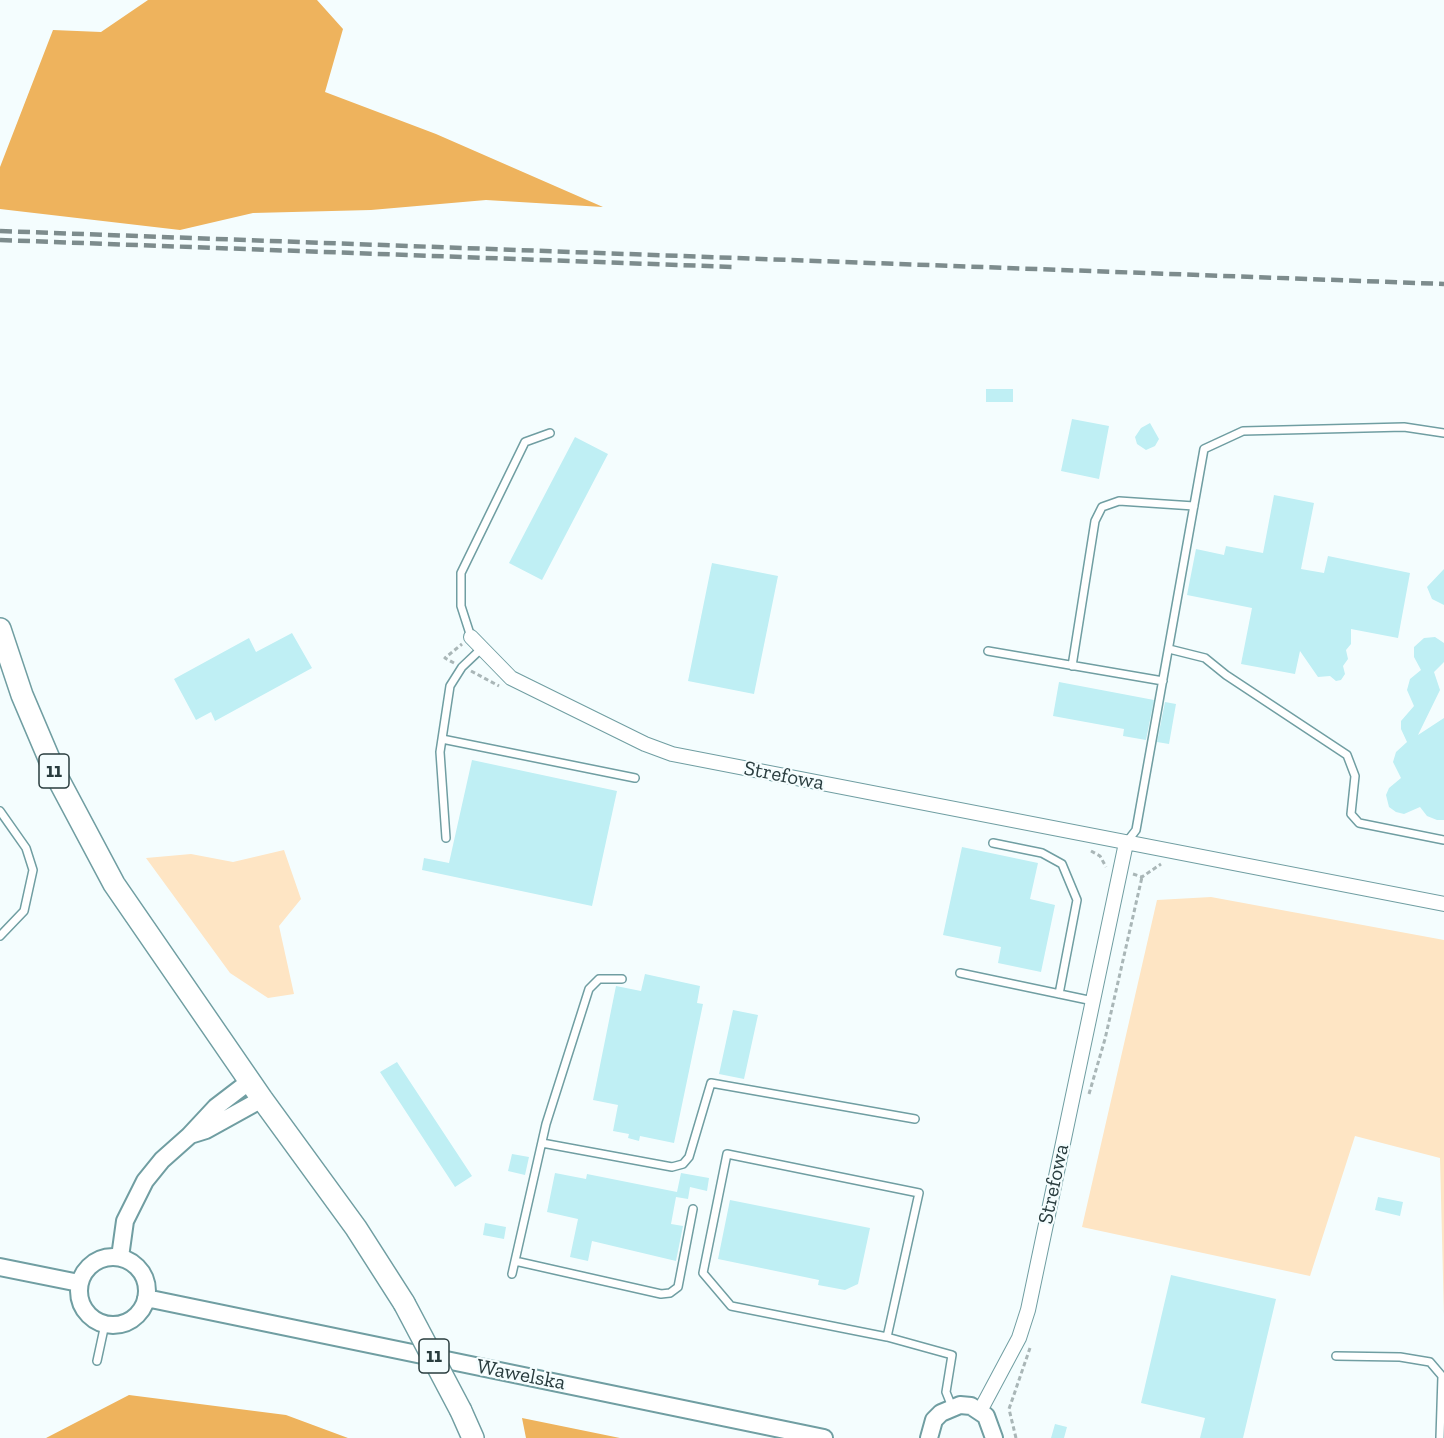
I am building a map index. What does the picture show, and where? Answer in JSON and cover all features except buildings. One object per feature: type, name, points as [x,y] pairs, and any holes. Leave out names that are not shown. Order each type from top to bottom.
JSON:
[{"type":"highway","name":"11","points":[[0,629],[38,735],[89,841],[127,904],[262,1099],[356,1228],[404,1303],[473,1438]]},
{"type":"street","name":"Strefowa","points":[[471,637],[511,678],[645,744],[672,754],[1444,904]]},
{"type":"street","name":"Strefowa","points":[[980,1411],[1019,1338],[1028,1310],[1126,843]]},
{"type":"street","points":[[120,1257],[125,1221],[136,1196],[162,1160],[216,1107],[250,1081]]},
{"type":"street","points":[[189,1136],[206,1130],[262,1099]]},
{"type":"street","points":[[120,1257],[136,1265],[142,1272],[147,1289],[146,1298],[143,1306],[131,1319],[123,1323],[105,1324],[90,1316],[84,1309],[80,1301],[79,1283],[82,1275],[94,1262],[102,1258],[120,1257]]},
{"type":"street","points":[[0,1267],[79,1283]]},
{"type":"street","name":"Wawelska","points":[[146,1298],[824,1438]]},
{"type":"street","points":[[929,1438],[934,1420],[952,1407],[971,1406],[980,1411],[990,1423],[994,1438]]},
{"type":"lane","points":[[1126,843],[1136,830],[1204,449],[1243,431],[1404,427],[1444,433]]},
{"type":"lane","points":[[471,637],[461,606],[461,573],[525,442],[550,433]]},
{"type":"lane","points":[[1072,666],[1095,521],[1102,507],[1119,501],[1194,506]]},
{"type":"lane","points":[[446,838],[440,752],[450,686],[462,667],[482,648]]},
{"type":"lane","points":[[1169,649],[1205,658],[1226,675],[1347,755],[1355,776],[1351,814],[1359,823],[1444,840]]},
{"type":"lane","points":[[988,651],[1163,681]]},
{"type":"lane","points":[[442,739],[635,778]]},
{"type":"lane","points":[[0,812],[26,848],[33,870],[24,911],[0,936]]},
{"type":"lane","points":[[993,843],[1042,853],[1062,864],[1077,900],[1059,994]]},
{"type":"lane","points":[[960,973],[1093,1001]]},
{"type":"lane","points":[[512,1274],[542,1143],[589,989],[599,979],[622,979]]},
{"type":"lane","points":[[542,1143],[672,1167],[683,1164],[689,1157],[711,1083],[915,1119]]},
{"type":"lane","points":[[887,1337],[919,1192],[727,1154],[703,1273],[731,1306],[887,1337],[952,1355],[946,1392],[952,1407]]},
{"type":"lane","points":[[515,1261],[662,1294],[670,1293],[678,1287],[693,1209]]},
{"type":"lane","points":[[97,1361],[105,1324]]},
{"type":"lane","points":[[1336,1356],[1400,1357],[1431,1362],[1442,1376],[1440,1438]]},
{"type":"shaded area","points":[[148,0],[317,0],[343,29],[325,92],[436,134],[603,207],[486,200],[371,210],[253,213],[180,230],[0,209],[0,167],[53,30],[101,32]]},
{"type":"shaded area","points":[[284,850],[301,899],[279,926],[294,994],[268,998],[230,973],[146,858],[191,854],[233,862]]},
{"type":"shaded area","points":[[1211,897],[1444,940],[1444,1317],[1440,1158],[1355,1136],[1310,1276],[1082,1227],[1157,900]]},
{"type":"shaded area","points":[[129,1395],[286,1415],[348,1438],[46,1438]]},
{"type":"shaded area","points":[[522,1418],[620,1438],[526,1438]]},
{"type":"railway","points":[[0,231],[1444,284]]},
{"type":"railway","points":[[0,240],[733,267]]}]
